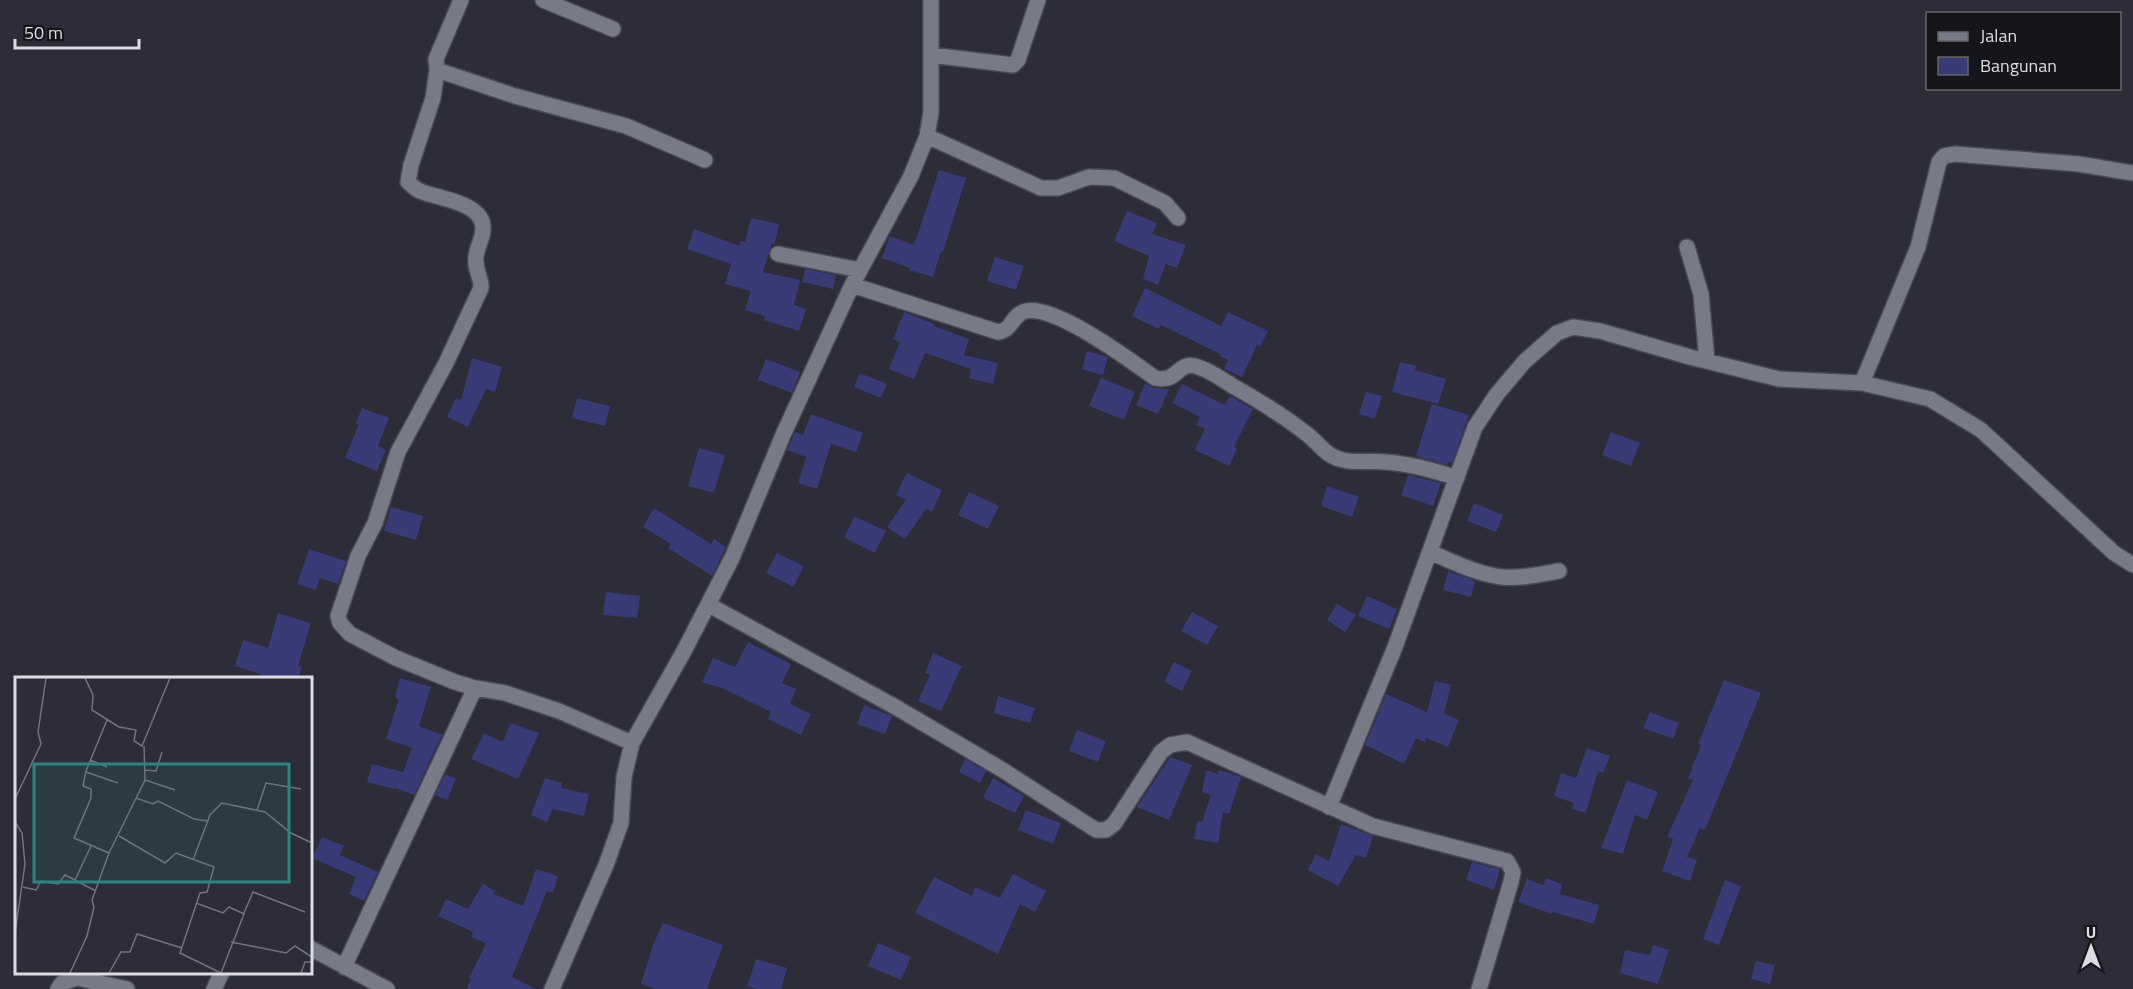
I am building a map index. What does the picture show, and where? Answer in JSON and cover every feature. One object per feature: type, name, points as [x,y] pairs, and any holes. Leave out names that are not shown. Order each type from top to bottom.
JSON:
[{"type":"street","points":[[461,0],[436,59],[437,70],[433,98],[411,165],[408,182],[418,190],[461,204],[477,212],[482,220],[483,230],[476,257],[476,273],[481,288],[447,363],[398,452],[375,523],[358,556],[338,616],[340,623],[350,633],[396,658],[475,688],[505,693],[559,711],[632,743]]},
{"type":"street","points":[[543,0],[613,29]]},
{"type":"street","points":[[552,989],[606,864],[621,823],[624,777],[632,743],[709,605],[732,558],[783,435],[852,285],[911,176],[927,136],[931,112],[931,0]]},
{"type":"street","points":[[931,55],[1005,66],[1013,65],[1018,60],[1038,0]]},
{"type":"street","points":[[437,70],[515,96],[626,126],[705,160]]},
{"type":"street","points":[[927,136],[1041,188],[1058,188],[1089,177],[1114,178],[1165,203],[1178,218]]},
{"type":"street","points":[[1862,383],[1917,247],[1939,162],[1944,156],[1955,154],[2079,164],[2133,173]]},
{"type":"street","points":[[1687,247],[1701,294],[1707,361]]},
{"type":"street","points":[[777,254],[860,270]]},
{"type":"street","points":[[852,285],[998,332],[1008,328],[1024,311],[1040,311],[1093,334],[1155,378],[1166,380],[1183,367],[1192,365],[1204,368],[1269,407],[1308,435],[1330,455],[1342,460],[1383,461],[1423,467],[1457,478]]},
{"type":"street","points":[[1329,807],[1395,648],[1475,427],[1497,394],[1525,361],[1557,333],[1573,327],[1600,331],[1779,379],[1862,383],[1930,399],[1973,425],[2114,553],[2133,565]]},
{"type":"street","points":[[1430,552],[1477,572],[1503,577],[1559,571]]},
{"type":"street","points":[[709,605],[902,711],[1001,769],[1096,830],[1106,830],[1114,824],[1161,752],[1177,742],[1188,742],[1373,826],[1507,861],[1513,873],[1479,989]]},
{"type":"street","points":[[344,967],[475,688]]},
{"type":"street","points":[[312,949],[387,989]]},
{"type":"street","points":[[214,989],[221,974]]},
{"type":"street","points":[[58,989],[62,982],[77,978],[127,989]]},
{"type":"building","points":[[939,170],[966,178],[933,277],[909,270],[910,268],[882,258],[890,236],[914,245]]},
{"type":"building","points":[[1127,211],[1157,223],[1152,234],[1186,245],[1177,268],[1166,264],[1158,285],[1143,279],[1149,256],[1114,241]]},
{"type":"building","points":[[751,218],[779,224],[775,244],[772,243],[763,272],[800,280],[794,305],[806,309],[799,331],[764,320],[765,316],[745,310],[751,291],[725,284],[731,264],[687,249],[694,229],[739,246],[741,241],[745,242]]},
{"type":"building","points":[[995,257],[1024,266],[1016,290],[987,281]]},
{"type":"building","points":[[805,269],[836,275],[833,289],[802,282]]},
{"type":"building","points":[[1145,288],[1221,326],[1228,312],[1268,331],[1260,347],[1257,345],[1242,377],[1224,369],[1228,360],[1220,354],[1161,325],[1159,329],[1132,316]]},
{"type":"building","points":[[904,312],[969,339],[964,355],[998,363],[993,384],[969,378],[971,369],[925,353],[914,379],[889,369],[900,342],[893,339]]},
{"type":"building","points":[[1087,351],[1108,357],[1103,375],[1082,369]]},
{"type":"building","points":[[472,358],[502,367],[495,392],[486,389],[468,427],[447,417],[456,398],[461,400]]},
{"type":"building","points":[[766,359],[800,372],[792,393],[758,380]]},
{"type":"building","points":[[1400,362],[1416,366],[1415,370],[1446,379],[1438,404],[1392,392]]},
{"type":"building","points":[[860,373],[887,384],[881,398],[854,387]]},
{"type":"building","points":[[1101,378],[1135,392],[1124,420],[1089,406]]},
{"type":"building","points":[[1145,383],[1153,388],[1169,389],[1158,414],[1136,405]]},
{"type":"building","points":[[1182,384],[1225,405],[1230,396],[1253,409],[1234,447],[1237,449],[1229,466],[1195,450],[1205,429],[1196,425],[1200,417],[1172,403]]},
{"type":"building","points":[[1366,392],[1382,396],[1375,419],[1359,414]]},
{"type":"building","points":[[577,398],[610,406],[605,426],[572,418]]},
{"type":"building","points":[[1432,404],[1469,415],[1452,463],[1448,462],[1447,465],[1416,456]]},
{"type":"building","points":[[362,408],[389,418],[378,446],[386,450],[377,471],[345,458],[359,424],[356,423]]},
{"type":"building","points":[[811,414],[863,433],[856,452],[831,444],[817,489],[798,483],[806,457],[787,450],[795,432],[803,435]]},
{"type":"building","points":[[1611,432],[1640,443],[1631,466],[1602,455]]},
{"type":"building","points":[[699,448],[725,455],[714,493],[688,486]]},
{"type":"building","points":[[907,473],[942,490],[932,512],[926,509],[905,539],[887,527],[906,500],[896,495]]},
{"type":"building","points":[[1408,475],[1441,483],[1433,506],[1401,495]]},
{"type":"building","points":[[1327,486],[1359,497],[1352,517],[1321,506]]},
{"type":"building","points":[[969,492],[999,506],[988,529],[958,515]]},
{"type":"building","points":[[1474,503],[1503,515],[1496,532],[1467,521]]},
{"type":"building","points":[[391,507],[423,516],[416,540],[384,531]]},
{"type":"building","points":[[654,508],[711,544],[714,539],[726,547],[712,576],[668,548],[671,544],[643,527]]},
{"type":"building","points":[[854,516],[886,531],[875,553],[844,538]]},
{"type":"building","points":[[309,549],[346,561],[338,584],[320,578],[316,590],[297,584]]},
{"type":"building","points":[[777,553],[804,566],[793,587],[766,573]]},
{"type":"building","points":[[1448,571],[1475,581],[1471,597],[1443,590]]},
{"type":"building","points":[[606,592],[640,596],[637,618],[603,615]]},
{"type":"building","points":[[1367,596],[1397,609],[1389,629],[1358,616]]},
{"type":"building","points":[[1337,604],[1356,615],[1345,632],[1327,620]]},
{"type":"building","points":[[1192,612],[1218,626],[1207,645],[1181,631]]},
{"type":"building","points":[[278,613],[311,623],[298,666],[302,667],[298,677],[259,677],[260,674],[235,666],[243,640],[268,648]]},
{"type":"building","points":[[748,642],[791,664],[782,683],[796,689],[790,704],[811,714],[801,735],[768,719],[771,712],[724,689],[702,682],[713,658],[735,667]]},
{"type":"building","points":[[933,653],[962,666],[941,711],[918,701],[930,675],[925,673]]},
{"type":"building","points":[[1174,662],[1192,671],[1182,691],[1164,682]]},
{"type":"building","points":[[400,678],[431,687],[419,726],[442,735],[414,795],[367,782],[372,764],[403,772],[412,748],[386,739],[399,699],[395,698]]},
{"type":"building","points":[[1724,680],[1761,693],[1705,830],[1700,828],[1687,857],[1697,860],[1690,881],[1662,871],[1673,839],[1667,837],[1693,780],[1688,778],[1701,745],[1698,744]]},
{"type":"building","points":[[1435,681],[1451,685],[1444,714],[1459,720],[1448,747],[1426,738],[1425,742],[1416,738],[1404,764],[1365,745],[1386,694],[1427,712]]},
{"type":"building","points":[[998,696],[1035,708],[1030,723],[994,713]]},
{"type":"building","points":[[864,705],[892,716],[885,734],[857,724]]},
{"type":"building","points":[[1650,712],[1679,723],[1673,739],[1643,728]]},
{"type":"building","points":[[510,723],[539,733],[518,779],[471,759],[484,733],[503,742]]},
{"type":"building","points":[[1077,730],[1106,741],[1098,762],[1069,751]]},
{"type":"building","points":[[1587,748],[1610,756],[1603,773],[1598,771],[1586,813],[1572,809],[1574,803],[1554,796],[1561,773],[1576,778]]},
{"type":"building","points":[[1170,757],[1192,765],[1169,820],[1137,807]]},
{"type":"building","points":[[965,759],[986,771],[980,783],[959,772]]},
{"type":"building","points":[[1206,770],[1217,774],[1219,770],[1241,777],[1229,814],[1223,812],[1218,843],[1194,839],[1197,821],[1202,822],[1211,795],[1202,792]]},
{"type":"building","points":[[445,774],[456,779],[447,800],[435,795]]},
{"type":"building","points":[[545,778],[562,783],[561,788],[589,794],[584,816],[553,809],[547,822],[531,815]]},
{"type":"building","points":[[993,778],[1024,796],[1015,813],[983,798]]},
{"type":"building","points":[[1627,780],[1658,792],[1647,820],[1635,815],[1623,854],[1601,848]]},
{"type":"building","points":[[1026,810],[1061,823],[1053,844],[1018,830]]},
{"type":"building","points":[[1341,824],[1373,836],[1366,858],[1356,855],[1338,886],[1308,870],[1316,854],[1329,861]]},
{"type":"building","points":[[322,837],[344,846],[340,855],[378,872],[364,901],[349,894],[356,877],[312,858]]},
{"type":"building","points":[[1472,862],[1500,869],[1494,890],[1466,880]]},
{"type":"building","points":[[536,869],[558,876],[553,893],[547,891],[512,977],[536,989],[466,989],[486,943],[471,937],[473,932],[438,916],[446,899],[468,909],[483,884],[495,891],[494,894],[523,906]]},
{"type":"building","points":[[1013,874],[1046,891],[1035,912],[1020,904],[998,954],[915,913],[934,877],[972,896],[975,887],[1000,898]]},
{"type":"building","points":[[1546,878],[1562,884],[1560,894],[1599,905],[1594,924],[1553,912],[1552,914],[1518,902],[1527,879],[1543,885]]},
{"type":"building","points":[[1725,880],[1741,886],[1719,945],[1703,939]]},
{"type":"building","points":[[663,923],[723,945],[707,989],[656,989],[641,984],[653,945]]},
{"type":"building","points":[[878,943],[911,957],[901,980],[868,966]]},
{"type":"building","points":[[1653,945],[1669,950],[1658,984],[1620,973],[1625,950],[1650,955]]},
{"type":"building","points":[[756,959],[787,968],[781,989],[756,989],[747,986]]},
{"type":"building","points":[[1756,961],[1775,965],[1770,984],[1751,979]]}]
